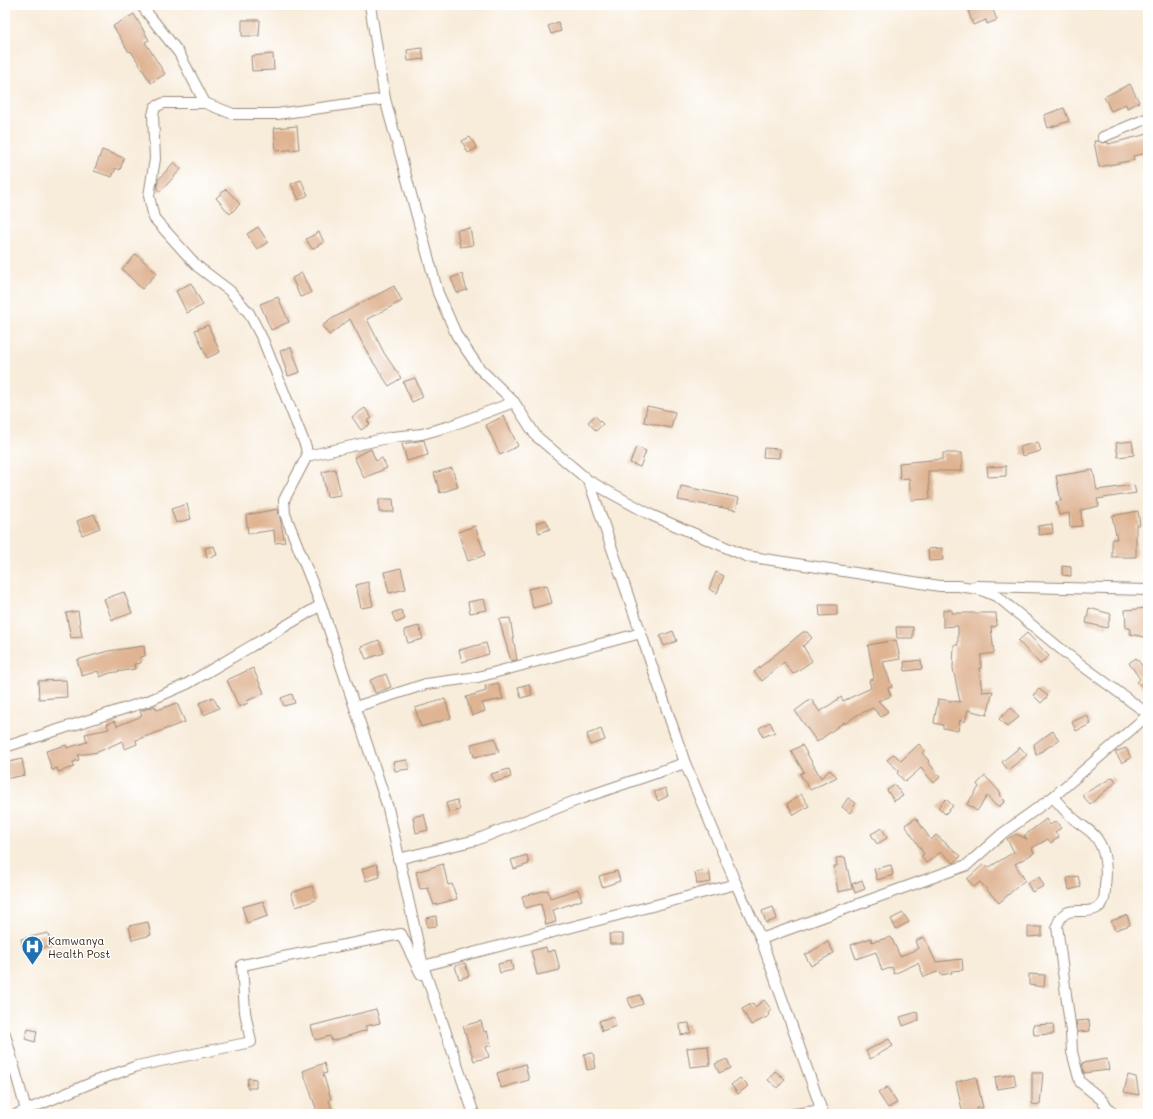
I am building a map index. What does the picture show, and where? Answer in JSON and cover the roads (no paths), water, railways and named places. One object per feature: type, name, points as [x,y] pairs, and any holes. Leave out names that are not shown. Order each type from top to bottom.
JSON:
[{"type":"street","points":[[141,5],[179,53],[205,103]]},
{"type":"street","points":[[370,5],[385,99],[438,293],[457,336],[479,368],[514,402],[536,436],[589,482],[652,516],[746,556],[940,586],[1148,590]]},
{"type":"street","points":[[385,99],[277,114],[233,114],[205,103],[164,103],[155,107],[153,115],[155,159],[149,196],[154,218],[197,266],[230,291],[249,313],[263,340],[306,447],[307,456],[284,500],[285,514],[321,605],[388,808],[398,860],[423,966],[474,1114]]},
{"type":"street","points":[[1103,137],[1148,118]]},
{"type":"street","points":[[307,456],[392,437],[422,434],[450,426],[514,402]]},
{"type":"street","points":[[589,482],[685,763],[736,884],[762,939],[822,1112],[794,1114]]},
{"type":"street","points":[[762,939],[967,865],[1003,833],[1053,797],[1148,715],[1068,655],[998,597],[979,589],[958,586]]},
{"type":"street","points":[[5,747],[148,701],[187,684],[321,605]]},
{"type":"street","points":[[355,707],[426,684],[478,677],[641,633]]},
{"type":"street","points":[[398,860],[476,840],[580,799],[685,763]]},
{"type":"street","points":[[1053,797],[1078,823],[1097,839],[1102,848],[1106,885],[1101,905],[1096,909],[1078,910],[1065,913],[1060,918],[1057,926],[1071,1032],[1072,1052],[1080,1082],[1101,1099],[1113,1114]]},
{"type":"street","points":[[423,966],[736,884]]},
{"type":"street","points":[[5,1034],[24,1113],[96,1081],[137,1066],[251,1042],[244,1012],[242,965],[401,934],[436,1002]]},
{"type":"place","name":"Kamwanya Health Post","points":[[33,966]]}]
